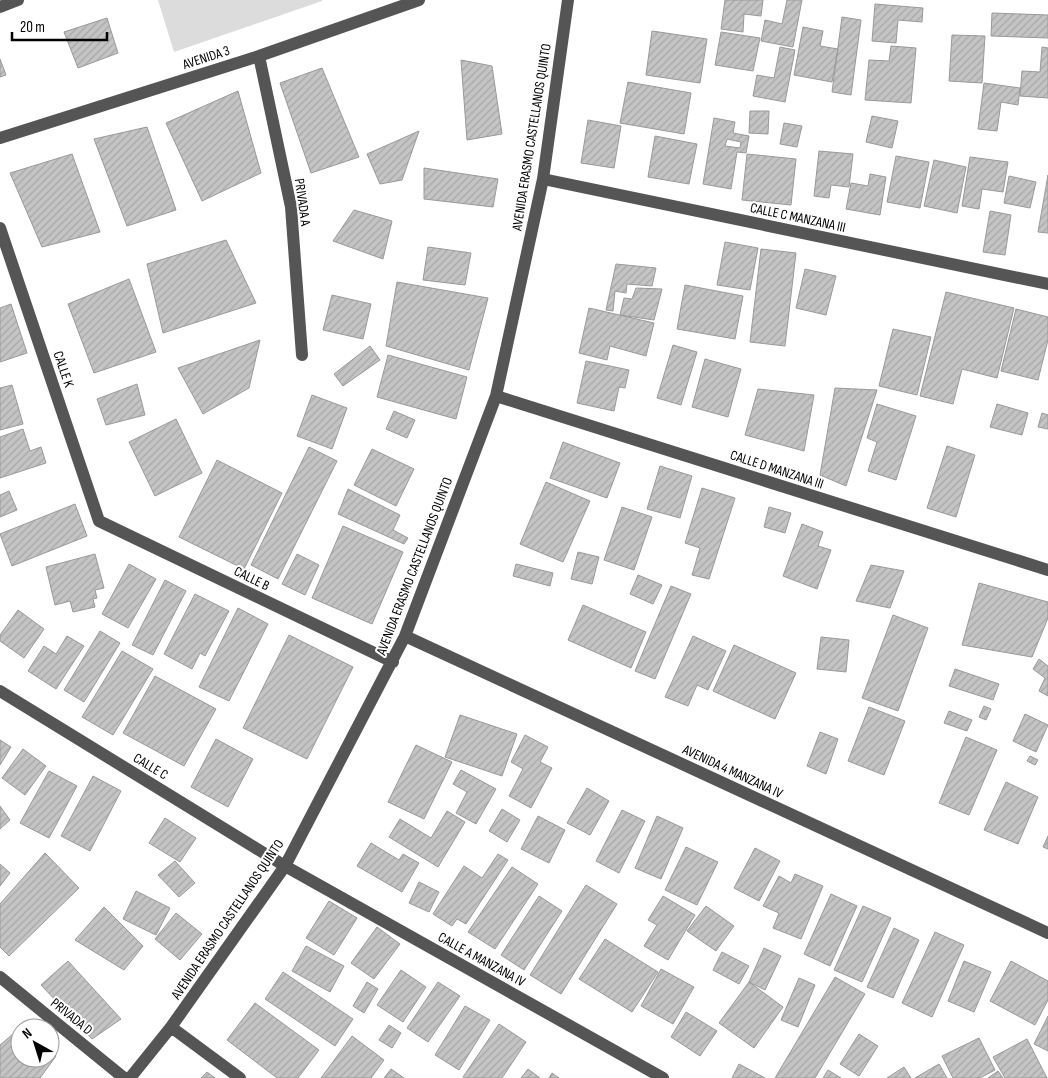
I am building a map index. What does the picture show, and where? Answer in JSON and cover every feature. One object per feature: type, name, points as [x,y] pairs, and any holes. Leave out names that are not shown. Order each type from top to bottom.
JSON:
[{"type":"street","points":[[0,6],[18,0]]},
{"type":"street","name":"AVENIDA 3","points":[[0,138],[259,56],[419,0]]},
{"type":"street","name":"AVENIDA ERASMO CASTELLANOS QUINTO","points":[[130,1078],[171,1026],[286,866],[405,636],[496,396],[542,179],[568,0]]},
{"type":"street","name":"PRIVADA A","points":[[259,56],[291,206],[302,355]]},
{"type":"street","name":"CALLE C MANZANA III","points":[[542,179],[1048,284]]},
{"type":"street","name":"CALLE K","points":[[0,228],[99,521]]},
{"type":"street","name":"CALLE D MANZANA III","points":[[496,396],[1048,570]]},
{"type":"street","name":"CALLE B","points":[[99,521],[393,662]]},
{"type":"street","name":"AVENIDA 4 MANZANA IV","points":[[405,636],[1048,933]]},
{"type":"street","name":"CALLE C","points":[[0,691],[286,866]]},
{"type":"street","name":"CALLE A MANZANA IV","points":[[286,866],[663,1078]]},
{"type":"street","name":"PRIVADA D","points":[[0,977],[124,1078]]},
{"type":"street","points":[[171,1026],[240,1078]]},
{"type":"shaded area","points":[[158,0],[322,0],[322,1],[174,52]]},
{"type":"building","points":[[725,0],[763,0],[761,16],[744,14],[743,32],[721,29]]},
{"type":"building","points":[[787,0],[802,0],[793,47],[761,41],[765,20],[782,24]]},
{"type":"building","points":[[875,4],[923,8],[922,22],[898,20],[896,43],[872,41]]},
{"type":"building","points":[[992,13],[1048,15],[1048,38],[991,36]]},
{"type":"building","points":[[842,17],[861,20],[851,95],[832,92]]},
{"type":"building","points":[[107,18],[118,53],[78,68],[64,32]]},
{"type":"building","points":[[803,27],[823,31],[820,46],[838,49],[832,82],[794,75]]},
{"type":"building","points":[[652,31],[707,39],[700,83],[646,75]]},
{"type":"building","points":[[721,32],[760,38],[753,71],[715,65]]},
{"type":"building","points":[[952,35],[985,36],[982,83],[949,81]]},
{"type":"building","points":[[891,46],[916,48],[911,103],[865,100],[869,60],[889,61]]},
{"type":"building","points":[[780,47],[795,50],[785,102],[753,96],[757,75],[774,78]]},
{"type":"building","points":[[1042,47],[1048,48],[1048,98],[1020,96],[1022,71],[1040,72]]},
{"type":"building","points":[[0,59],[6,75],[0,77]]},
{"type":"building","points":[[461,60],[492,66],[502,134],[467,140]]},
{"type":"building","points":[[322,68],[359,157],[311,173],[280,83]]},
{"type":"building","points":[[628,82],[691,93],[684,134],[620,123]]},
{"type":"building","points":[[984,83],[1020,88],[1018,105],[1001,102],[997,131],[978,129]]},
{"type":"building","points":[[238,91],[261,173],[202,201],[166,123]]},
{"type":"building","points":[[750,111],[769,111],[768,134],[749,133]]},
{"type":"building","points":[[872,116],[898,121],[892,148],[866,142]]},
{"type":"building","points":[[714,118],[735,122],[733,133],[749,136],[746,153],[737,152],[731,189],[703,184]],"holes":[[[727,139],[741,142],[740,148],[725,146]]]},
{"type":"building","points":[[588,120],[621,126],[614,168],[581,163]]},
{"type":"building","points":[[784,123],[802,126],[797,147],[780,144]]},
{"type":"building","points":[[147,127],[176,210],[127,226],[94,139]]},
{"type":"building","points":[[419,131],[402,180],[380,184],[367,154]]},
{"type":"building","points":[[655,136],[697,144],[689,184],[648,177]]},
{"type":"building","points":[[819,151],[853,154],[849,187],[831,185],[829,198],[814,196]]},
{"type":"building","points":[[72,154],[100,232],[42,247],[10,173]]},
{"type":"building","points":[[747,154],[796,159],[791,205],[742,200]]},
{"type":"building","points":[[896,156],[929,162],[920,208],[887,202]]},
{"type":"building","points":[[970,157],[1008,162],[1003,192],[982,189],[979,209],[962,206]]},
{"type":"building","points":[[934,160],[966,167],[957,213],[924,206]]},
{"type":"building","points":[[424,168],[498,179],[493,207],[424,199]]},
{"type":"building","points":[[870,174],[886,177],[880,215],[846,209],[851,183],[868,186]]},
{"type":"building","points":[[1048,175],[1048,233],[1038,232]]},
{"type":"building","points":[[1009,176],[1036,182],[1030,208],[1004,203]]},
{"type":"building","points":[[354,210],[392,221],[383,259],[333,241]]},
{"type":"building","points":[[990,211],[1011,215],[1005,255],[983,252]]},
{"type":"building","points":[[226,240],[256,303],[163,333],[147,264]]},
{"type":"building","points":[[725,242],[758,248],[750,290],[717,285]]},
{"type":"building","points":[[428,247],[471,253],[465,285],[423,280]]},
{"type":"building","points":[[761,249],[796,253],[785,346],[750,342]]},
{"type":"building","points":[[616,264],[656,268],[652,286],[627,284],[626,293],[615,291],[613,311],[606,310]]},
{"type":"building","points":[[805,269],[836,276],[826,315],[796,308]]},
{"type":"building","points":[[129,279],[156,352],[94,373],[68,304]]},
{"type":"building","points":[[397,282],[488,298],[469,370],[386,346]]},
{"type":"building","points":[[685,285],[743,296],[735,339],[677,329]]},
{"type":"building","points":[[636,288],[662,289],[654,320],[620,315],[624,298],[632,299]]},
{"type":"building","points":[[946,292],[1014,308],[997,378],[962,369],[953,404],[920,396]]},
{"type":"building","points":[[332,295],[371,304],[363,339],[323,330]]},
{"type":"building","points":[[11,304],[27,353],[0,362],[0,308]]},
{"type":"building","points":[[589,308],[654,323],[646,356],[610,346],[607,360],[579,353]]},
{"type":"building","points":[[1016,309],[1048,317],[1048,340],[1038,380],[1001,371]]},
{"type":"building","points":[[893,329],[931,337],[917,395],[879,386]]},
{"type":"building","points":[[260,340],[249,388],[203,414],[178,368]]},
{"type":"building","points":[[673,345],[697,352],[681,405],[657,398]]},
{"type":"building","points":[[370,346],[380,360],[343,386],[334,374]]},
{"type":"building","points":[[388,355],[467,377],[456,419],[377,397]]},
{"type":"building","points":[[705,359],[741,369],[728,417],[692,407]]},
{"type":"building","points":[[586,361],[629,370],[625,388],[619,387],[614,411],[577,403]]},
{"type":"building","points":[[137,384],[145,415],[106,425],[97,399]]},
{"type":"building","points":[[12,385],[23,424],[0,430],[0,388]]},
{"type":"building","points":[[835,388],[877,390],[846,486],[820,475]]},
{"type":"building","points":[[758,389],[814,395],[804,451],[745,435]]},
{"type":"building","points":[[312,395],[347,408],[332,449],[297,436]]},
{"type":"building","points":[[877,404],[916,416],[896,480],[868,471],[877,442],[867,438]]},
{"type":"building","points":[[997,404],[1028,413],[1022,435],[990,427]]},
{"type":"building","points":[[394,411],[415,420],[407,438],[386,429]]},
{"type":"building","points":[[1042,413],[1048,415],[1048,429],[1038,427]]},
{"type":"building","points":[[176,419],[202,473],[155,496],[129,442]]},
{"type":"building","points":[[23,429],[30,451],[41,447],[46,463],[0,478],[0,437]]},
{"type":"building","points":[[563,442],[620,463],[607,498],[550,478]]},
{"type":"building","points":[[947,446],[975,455],[956,517],[927,508]]},
{"type":"building","points":[[309,447],[337,461],[278,579],[251,565]]},
{"type":"building","points":[[372,449],[414,469],[396,506],[354,485]]},
{"type":"building","points":[[217,460],[282,493],[244,569],[179,537]]},
{"type":"building","points":[[660,466],[692,476],[680,518],[647,509]]},
{"type":"building","points":[[546,482],[590,501],[563,562],[520,544]]},
{"type":"building","points":[[702,488],[735,498],[709,579],[692,575],[700,548],[685,543]]},
{"type":"building","points":[[348,489],[400,515],[393,530],[408,538],[404,544],[338,514]]},
{"type":"building","points":[[9,491],[17,510],[0,517],[0,495]]},
{"type":"building","points":[[75,504],[87,536],[12,566],[0,534]]},
{"type":"building","points":[[622,507],[652,517],[634,570],[604,560]]},
{"type":"building","points":[[769,507],[791,513],[785,533],[764,527]]},
{"type":"building","points":[[802,524],[823,532],[818,546],[831,550],[817,589],[783,576]]},
{"type":"building","points":[[343,526],[403,552],[372,624],[312,598]]},
{"type":"building","points":[[578,552],[599,557],[592,584],[571,579]]},
{"type":"building","points":[[95,554],[104,588],[95,590],[97,598],[93,599],[95,607],[73,612],[70,601],[55,605],[46,567]]},
{"type":"building","points":[[297,554],[319,565],[305,595],[282,584]]},
{"type":"building","points":[[129,564],[156,579],[128,628],[102,614]]},
{"type":"building","points":[[516,564],[553,573],[550,586],[513,576]]},
{"type":"building","points":[[871,565],[904,571],[890,608],[856,601]]},
{"type":"building","points":[[638,575],[662,585],[653,604],[630,594]]},
{"type":"building","points":[[165,580],[186,591],[153,655],[132,645]]},
{"type":"building","points":[[979,583],[1048,602],[1048,618],[1032,657],[962,645]]},
{"type":"building","points":[[671,586],[691,594],[655,679],[635,671]]},
{"type":"building","points":[[195,594],[229,611],[205,656],[200,653],[192,669],[164,654]]},
{"type":"building","points":[[583,605],[646,632],[631,668],[568,640]]},
{"type":"building","points":[[238,608],[268,624],[229,701],[199,687]]},
{"type":"building","points":[[18,610],[44,629],[24,658],[0,641],[0,635]]},
{"type":"building","points":[[893,615],[928,628],[898,711],[862,698]]},
{"type":"building","points":[[100,631],[120,643],[84,702],[64,690]]},
{"type":"building","points":[[289,635],[353,667],[307,759],[243,728]]},
{"type":"building","points":[[67,636],[84,646],[56,689],[28,671],[44,646],[56,654]]},
{"type":"building","points":[[693,636],[726,651],[708,690],[697,685],[688,706],[665,697]]},
{"type":"building","points":[[821,637],[849,640],[846,672],[817,669]]},
{"type":"building","points":[[734,645],[796,673],[775,719],[713,691]]},
{"type":"building","points":[[122,651],[153,669],[113,735],[82,717]]},
{"type":"building","points":[[1039,659],[1048,666],[1048,696],[1039,691],[1045,678],[1033,669]]},
{"type":"building","points":[[955,669],[999,684],[993,700],[949,686]]},
{"type":"building","points":[[155,676],[216,709],[184,766],[123,733]]},
{"type":"building","points":[[984,706],[991,709],[986,720],[979,717]]},
{"type":"building","points":[[869,707],[905,721],[884,775],[848,761]]},
{"type":"building","points":[[949,711],[972,720],[967,731],[944,723]]},
{"type":"building","points":[[1025,714],[1048,725],[1036,752],[1013,741]]},
{"type":"building","points":[[460,715],[517,734],[502,776],[445,757]]},
{"type":"building","points":[[820,732],[838,739],[826,774],[807,766]]},
{"type":"building","points":[[525,735],[548,747],[540,762],[552,768],[531,808],[509,796],[523,769],[511,762]]},
{"type":"building","points":[[966,737],[997,750],[969,815],[939,803]]},
{"type":"building","points":[[216,739],[253,759],[228,807],[191,787]]},
{"type":"building","points":[[0,740],[11,747],[0,765]]},
{"type":"building","points":[[416,745],[452,762],[424,819],[388,802]]},
{"type":"building","points":[[23,749],[46,766],[25,795],[2,778]]},
{"type":"building","points":[[1030,756],[1038,760],[1035,765],[1027,761]]},
{"type":"building","points":[[461,770],[496,789],[476,824],[456,813],[467,792],[453,784]]},
{"type":"building","points":[[49,771],[77,786],[49,838],[20,823]]},
{"type":"building","points":[[93,776],[121,791],[90,851],[61,836]]},
{"type":"building","points":[[1006,782],[1038,797],[1018,844],[984,830]]},
{"type":"building","points":[[587,788],[609,801],[590,835],[567,823]]},
{"type":"building","points":[[0,806],[10,820],[0,829]]},
{"type":"building","points":[[502,809],[520,820],[507,842],[489,831]]},
{"type":"building","points":[[622,810],[645,821],[619,873],[596,861]]},
{"type":"building","points":[[447,811],[465,822],[438,867],[389,837],[400,819],[431,838]]},
{"type":"building","points":[[538,816],[565,830],[549,863],[521,849]]},
{"type":"building","points":[[657,816],[683,828],[661,879],[635,868]]},
{"type":"building","points":[[165,818],[196,838],[180,862],[149,843]]},
{"type":"building","points":[[1048,836],[1048,849],[1043,847]]},
{"type":"building","points":[[371,843],[399,860],[403,854],[419,863],[402,892],[357,866]]},
{"type":"building","points":[[686,847],[718,862],[697,905],[665,890]]},
{"type":"building","points":[[755,848],[780,861],[759,901],[734,888]]},
{"type":"building","points":[[45,853],[79,888],[9,956],[0,947],[0,904]]},
{"type":"building","points":[[498,854],[508,860],[466,924],[457,919],[452,926],[433,914],[464,866],[482,878]]},
{"type":"building","points":[[175,861],[195,883],[179,897],[158,875]]},
{"type":"building","points":[[0,864],[10,873],[0,886]]},
{"type":"building","points":[[512,867],[538,884],[495,949],[468,932]]},
{"type":"building","points":[[795,874],[823,886],[801,939],[773,928],[779,913],[763,906],[779,876],[791,883]]},
{"type":"building","points":[[419,882],[439,892],[429,912],[409,903]]},
{"type":"building","points":[[586,885],[617,904],[561,994],[530,975]]},
{"type":"building","points":[[136,891],[170,908],[156,935],[123,919]]},
{"type":"building","points":[[831,894],[857,906],[830,966],[804,954]]},
{"type":"building","points":[[539,896],[562,911],[524,970],[501,955]]},
{"type":"building","points":[[663,896],[695,915],[668,960],[644,946],[657,925],[648,920]]},
{"type":"building","points":[[329,901],[357,918],[334,955],[306,938]]},
{"type":"building","points":[[706,906],[734,926],[716,951],[687,931]]},
{"type":"building","points":[[863,906],[891,918],[862,982],[834,970]]},
{"type":"building","points":[[104,907],[143,946],[124,970],[75,940]]},
{"type":"building","points":[[176,913],[202,934],[180,960],[155,939]]},
{"type":"building","points":[[377,927],[400,944],[374,979],[351,963]]},
{"type":"building","points":[[894,928],[919,940],[893,998],[867,987]]},
{"type":"building","points":[[935,932],[964,945],[932,1017],[902,1003]]},
{"type":"building","points":[[605,939],[658,972],[632,1012],[579,979]]},
{"type":"building","points":[[306,946],[344,966],[330,992],[292,971]]},
{"type":"building","points":[[764,948],[781,956],[765,990],[749,982]]},
{"type":"building","points":[[722,952],[749,966],[739,984],[713,970]]},
{"type":"building","points":[[68,961],[121,1019],[92,1039],[41,985]]},
{"type":"building","points":[[964,961],[991,972],[974,1012],[948,1001]]},
{"type":"building","points":[[1011,961],[1048,981],[1048,1000],[1035,1025],[990,1001]]},
{"type":"building","points":[[661,969],[694,987],[673,1024],[641,1006]]},
{"type":"building","points":[[401,970],[426,987],[403,1022],[377,1005]]},
{"type":"building","points":[[283,972],[353,1019],[335,1046],[265,999]]},
{"type":"building","points":[[835,977],[865,994],[815,1078],[775,1078]]},
{"type":"building","points":[[799,978],[815,985],[798,1027],[781,1020]]},
{"type":"building","points":[[367,982],[378,989],[364,1013],[353,1006]]},
{"type":"building","points":[[438,982],[460,996],[428,1042],[407,1028]]},
{"type":"building","points":[[749,982],[783,1007],[754,1048],[719,1023]]},
{"type":"building","points":[[255,1003],[319,1050],[298,1078],[277,1078],[227,1040]]},
{"type":"building","points":[[465,1006],[490,1020],[459,1070],[435,1055]]},
{"type":"building","points":[[686,1012],[717,1031],[700,1056],[671,1037]]},
{"type":"building","points":[[1048,1016],[1048,1051],[1034,1044]]},
{"type":"building","points":[[499,1024],[526,1042],[502,1078],[463,1077]]},
{"type":"building","points":[[389,1025],[401,1033],[392,1048],[379,1040]]},
{"type":"building","points":[[859,1034],[878,1046],[859,1076],[840,1064]]},
{"type":"building","points":[[10,1036],[10,1068],[47,1068],[40,1078],[0,1078],[0,1045]]},
{"type":"building","points":[[352,1036],[384,1060],[371,1078],[321,1078]]},
{"type":"building","points":[[979,1038],[995,1070],[980,1078],[953,1078],[942,1056]]},
{"type":"building","points":[[1027,1039],[1047,1078],[1005,1078],[993,1057]]},
{"type":"building","points":[[739,1064],[765,1078],[732,1078]]},
{"type":"building","points":[[939,1064],[947,1078],[915,1078]]},
{"type":"building","points":[[904,1067],[911,1078],[887,1078]]},
{"type":"building","points":[[391,1069],[404,1078],[384,1078]]},
{"type":"building","points":[[528,1069],[540,1078],[521,1078]]},
{"type":"building","points":[[828,1070],[841,1078],[823,1078]]},
{"type":"building","points":[[998,1071],[1003,1078],[988,1078]]},
{"type":"building","points":[[207,1072],[215,1078],[201,1078]]},
{"type":"building","points":[[552,1073],[559,1078],[549,1078]]}]
